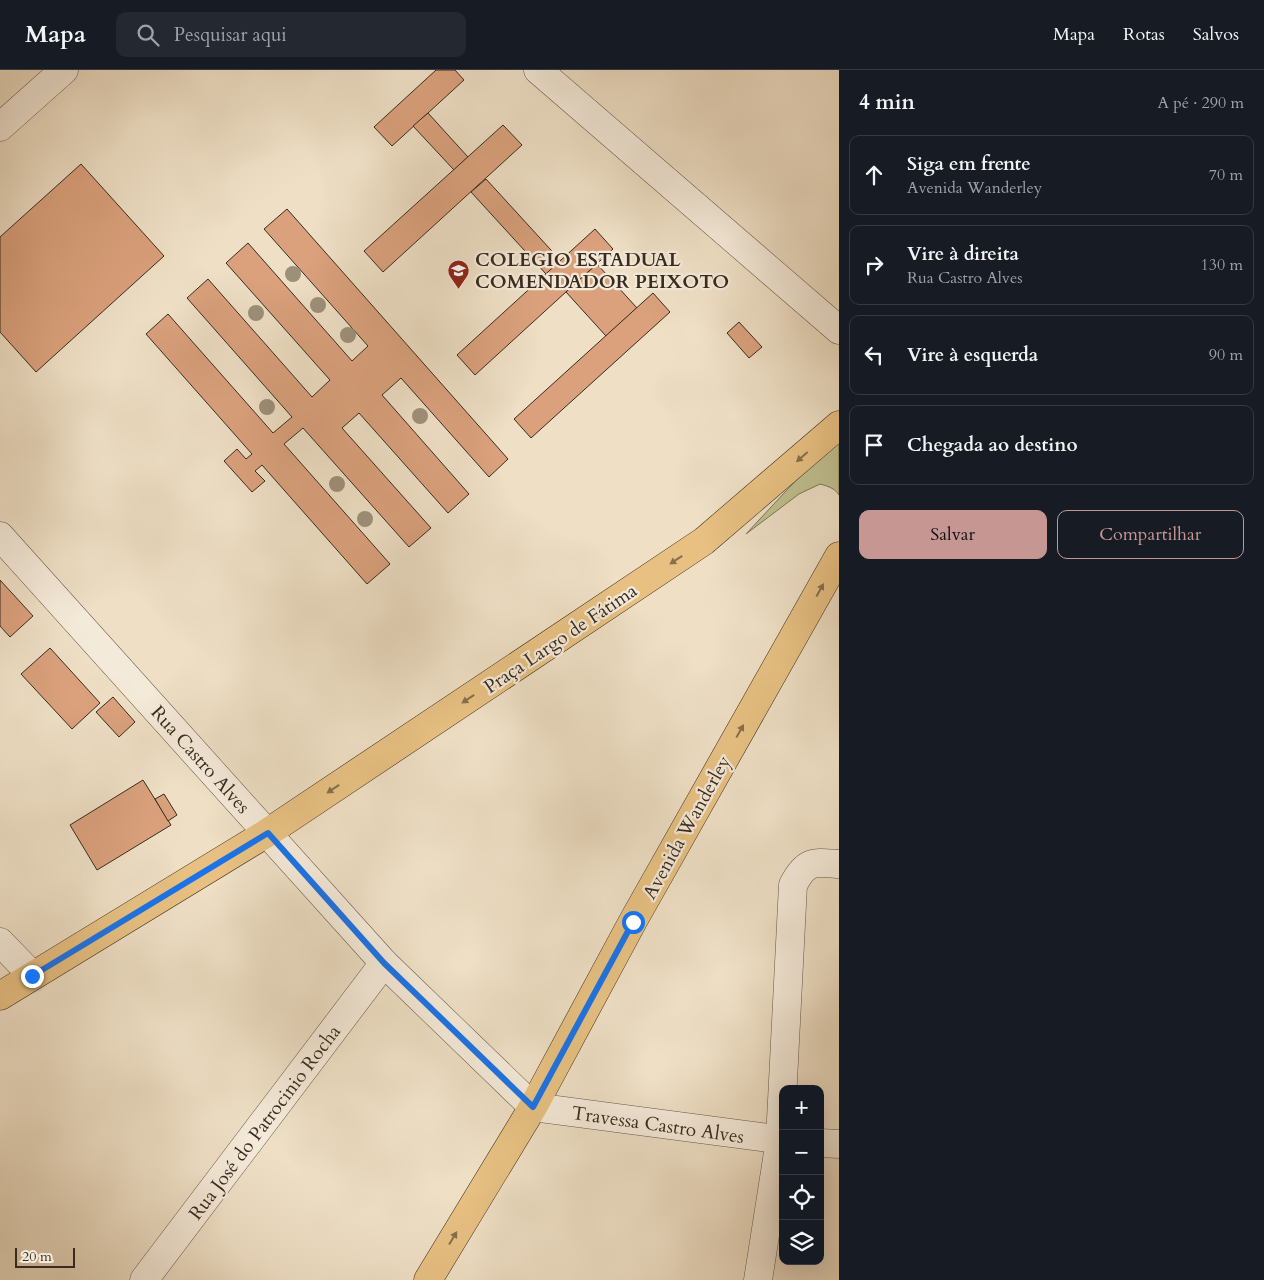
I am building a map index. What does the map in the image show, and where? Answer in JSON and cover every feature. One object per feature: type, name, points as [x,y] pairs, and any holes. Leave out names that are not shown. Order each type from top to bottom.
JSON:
[{"type":"main road","name":"Praça Largo de Fátima","points":[[0,996],[268,833],[704,541],[839,425]]},
{"type":"main road","name":"Avenida Wanderley","points":[[428,1280],[533,1107],[633,922],[839,556]]},
{"type":"street","points":[[0,127],[64,70]]},
{"type":"street","points":[[538,70],[839,330]]},
{"type":"street","name":"Rua Castro Alves","points":[[0,536],[384,963],[533,1107]]},
{"type":"street","points":[[781,1130],[793,885],[798,874],[807,865],[820,863],[839,864]]},
{"type":"street","points":[[0,942],[32,976]]},
{"type":"street","name":"Rua José do Patrocinio Rocha","points":[[144,1280],[384,963]]},
{"type":"street","name":"Travessa Castro Alves","points":[[533,1107],[779,1140]]},
{"type":"street","points":[[824,1143],[839,1144]]},
{"type":"street","points":[[758,1280],[779,1152]]},
{"type":"green space","points":[[839,434],[839,495],[833,489],[820,484],[799,494],[746,534]]},
{"type":"building","points":[[436,70],[455,70],[464,80],[392,146],[374,127]]},
{"type":"building","points":[[428,113],[468,157],[454,170],[413,126]]},
{"type":"building","points":[[503,125],[522,145],[383,272],[364,251]]},
{"type":"building","points":[[81,164],[164,256],[36,372],[0,332],[0,237]]},
{"type":"building","points":[[486,179],[561,261],[546,274],[471,192]]},
{"type":"building","points":[[287,209],[508,459],[489,477],[401,378],[382,395],[469,494],[448,513],[359,413],[342,428],[431,528],[409,547],[303,428],[284,444],[390,564],[367,584],[262,465],[255,471],[265,481],[252,492],[224,461],[237,449],[246,459],[252,454],[146,334],[168,314],[273,433],[292,417],[187,298],[208,279],[312,397],[330,380],[226,263],[248,243],[352,361],[368,346],[264,229]]},
{"type":"building","points":[[595,229],[613,249],[475,375],[457,355]]},
{"type":"building","points":[[597,264],[637,308],[606,336],[566,292]]},
{"type":"building","points":[[653,293],[670,312],[531,438],[514,419]]},
{"type":"building","points":[[739,322],[762,347],[749,358],[727,333]]},
{"type":"building","points":[[0,580],[33,616],[10,637],[0,626]]},
{"type":"building","points":[[50,648],[100,703],[72,729],[21,674]]},
{"type":"building","points":[[113,697],[135,722],[119,737],[96,712]]},
{"type":"building","points":[[143,780],[171,825],[97,870],[70,825]]},
{"type":"building","points":[[164,794],[177,815],[168,821],[155,799]]},
{"type":"place","name":"COLEGIO ESTADUAL COMENDADOR PEIXOTO","points":[[459,289]]},
{"type":"route","points":[[32,976],[268,833],[384,963],[533,1107],[633,922]]}]
